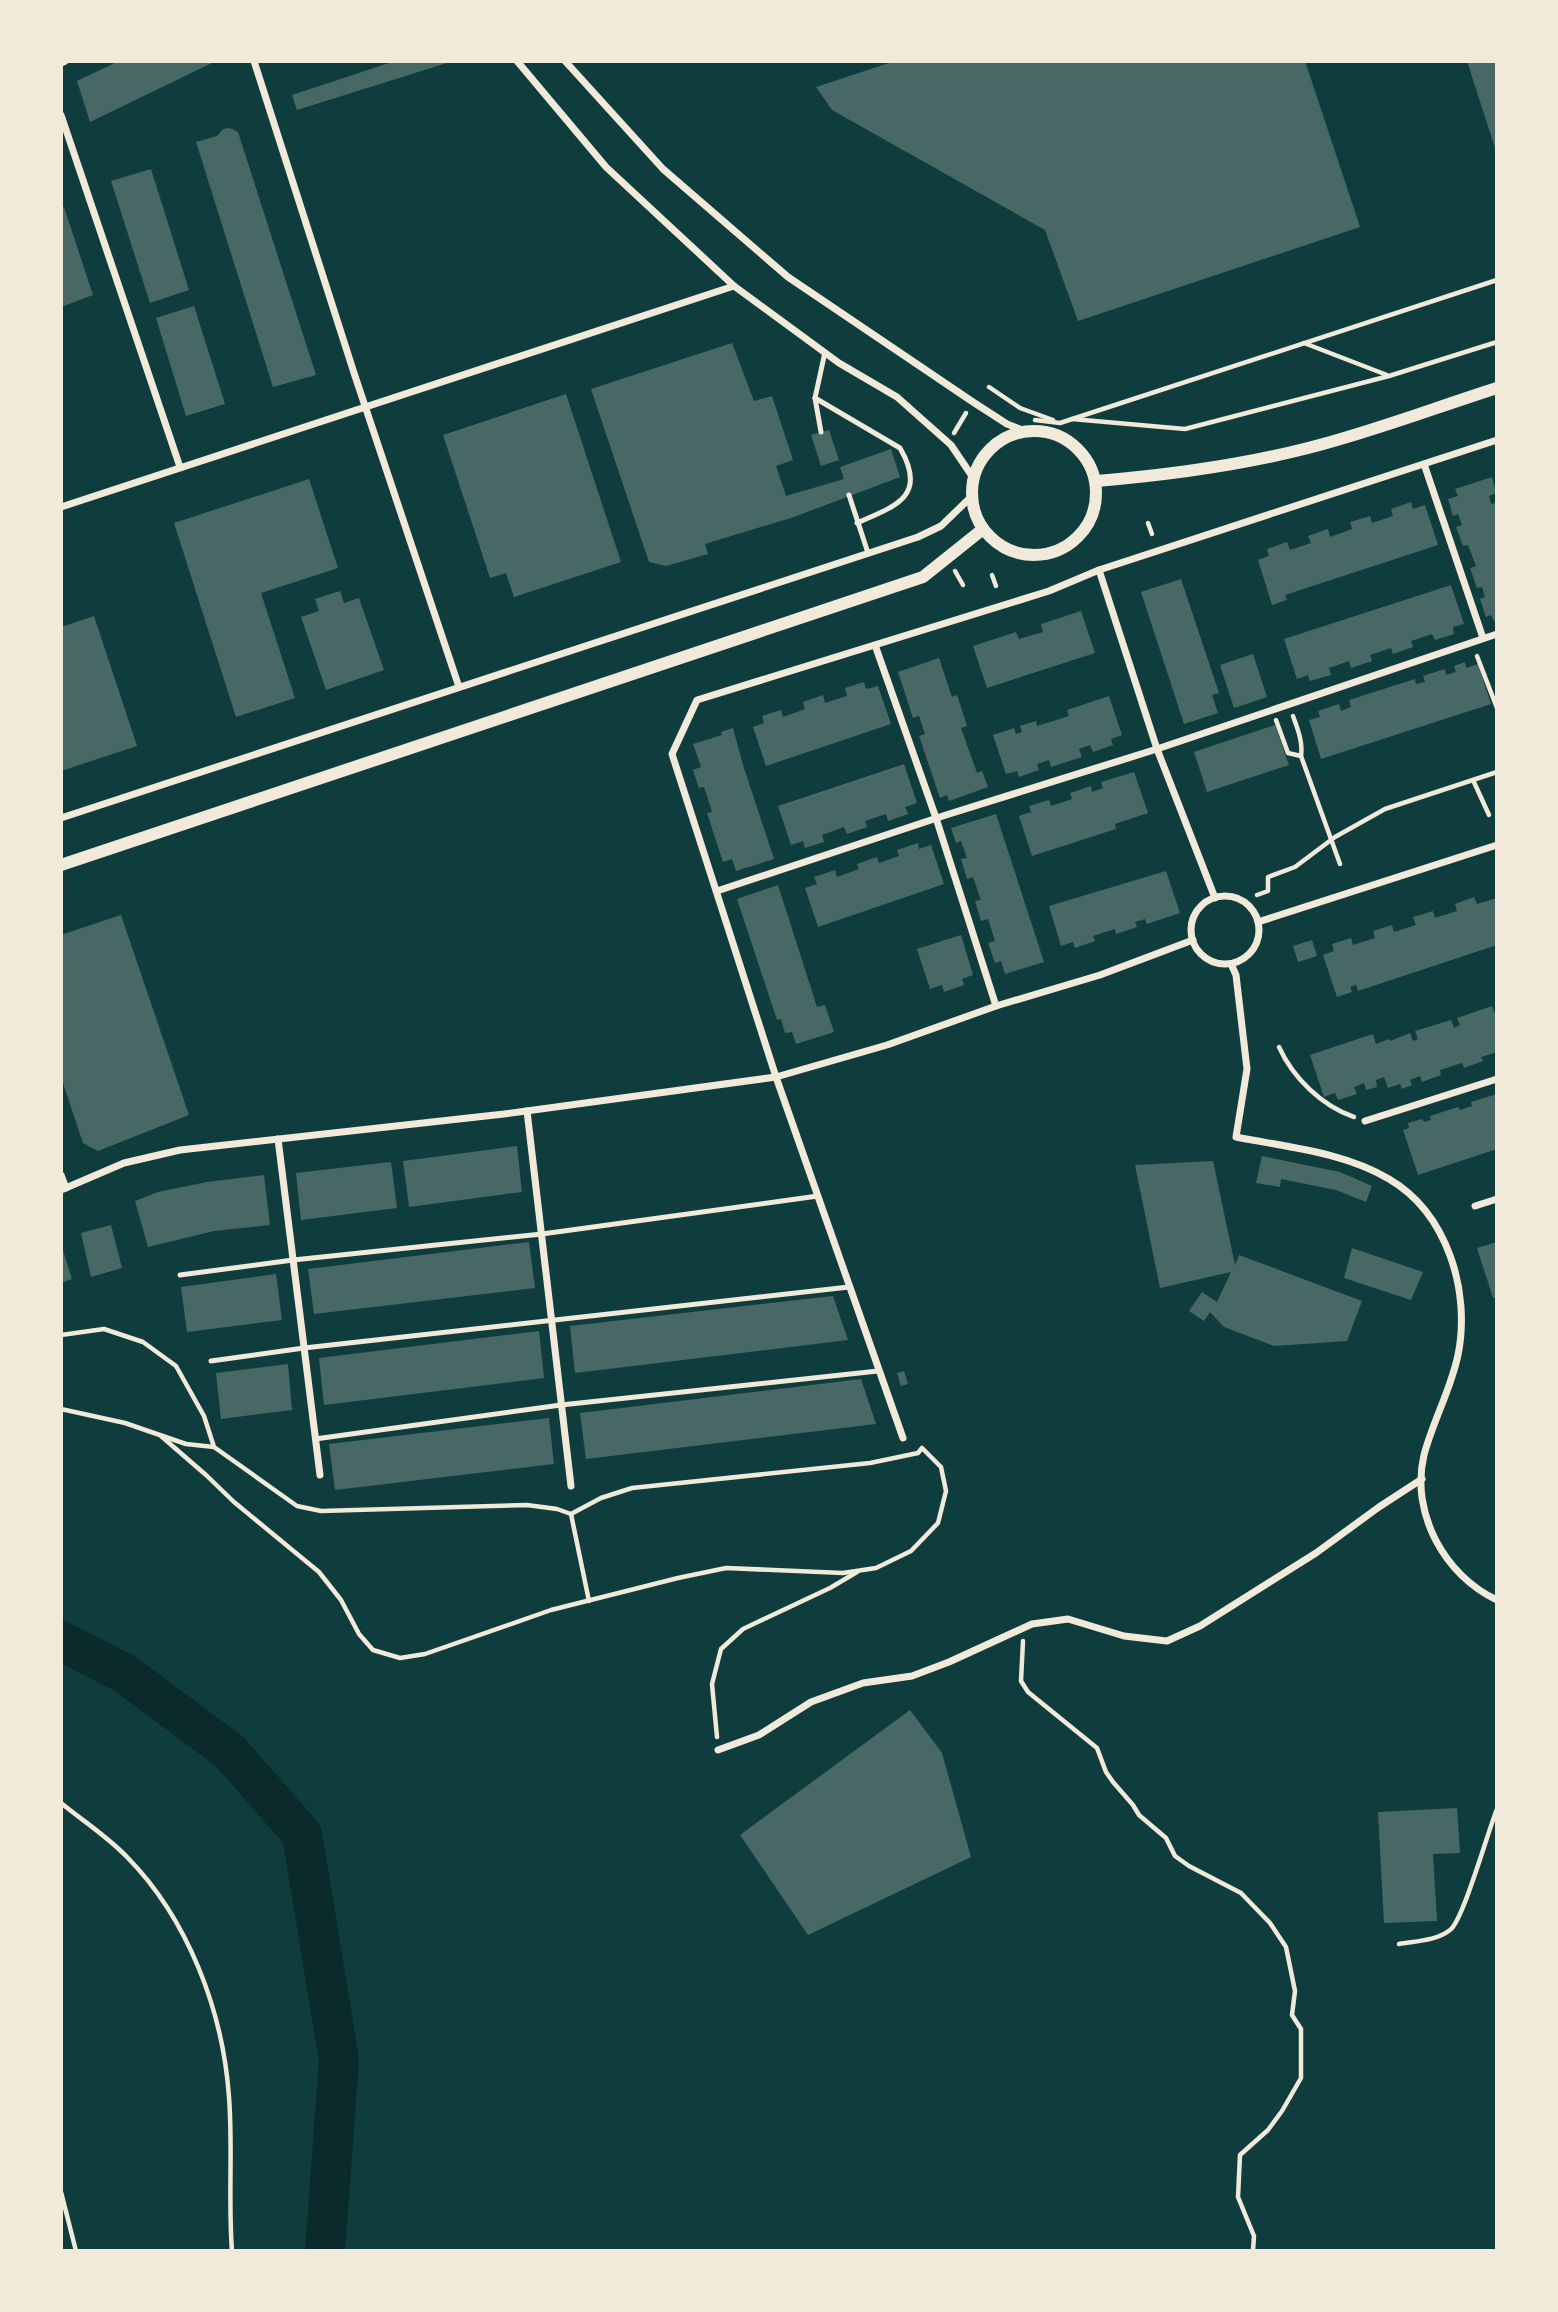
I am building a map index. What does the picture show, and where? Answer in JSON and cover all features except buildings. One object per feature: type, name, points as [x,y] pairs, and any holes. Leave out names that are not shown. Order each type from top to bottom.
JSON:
[{"type":"street","points":[[254,61],[459,687]]},
{"type":"street","points":[[517,61],[606,167],[734,286],[825,352],[897,397],[948,442],[974,479]]},
{"type":"street","points":[[565,61],[663,169],[788,277],[1007,424],[1026,425],[1065,438],[1081,452],[1097,481],[1095,510],[1086,529],[1072,544],[1054,553],[1033,556],[1013,552],[995,542],[983,529],[973,508],[972,496],[977,467],[989,450],[1026,425]]},
{"type":"street","points":[[61,114],[180,467]]},
{"type":"street","points":[[61,508],[734,286]]},
{"type":"street","points":[[1097,481],[1219,468],[1310,448],[1497,388]]},
{"type":"street","points":[[903,1438],[776,1077],[672,754],[697,700],[1049,591],[1099,570],[1497,440]]},
{"type":"street","points":[[1424,464],[1483,638]]},
{"type":"street","points":[[61,818],[918,537],[942,526],[972,496]]},
{"type":"street","points":[[61,865],[923,577],[983,529]]},
{"type":"street","points":[[1099,570],[1157,749],[1215,898]]},
{"type":"street","points":[[717,891],[936,818],[1157,749],[1497,634]]},
{"type":"street","points":[[875,645],[936,818],[996,1006]]},
{"type":"street","points":[[1258,922],[1497,845]]},
{"type":"street","points":[[1231,897],[1245,903],[1251,908],[1258,922],[1259,933],[1250,953],[1231,964],[1221,964],[1204,956],[1193,940],[1191,930],[1198,910],[1215,898],[1231,897]]},
{"type":"street","points":[[61,1175],[63,1189],[124,1163],[180,1150],[527,1111],[776,1077],[887,1045],[996,1006],[1100,975],[1193,940]]},
{"type":"street","points":[[1231,964],[1236,975],[1247,1069],[1236,1137],[1323,1154],[1365,1167],[1389,1179],[1411,1195],[1428,1214],[1449,1253],[1459,1290],[1461,1328],[1458,1356],[1424,1457],[1422,1479],[1427,1517],[1445,1556],[1467,1581],[1497,1601]]},
{"type":"street","points":[[1364,1121],[1497,1079]]},
{"type":"street","points":[[527,1111],[571,1486]]},
{"type":"street","points":[[278,1139],[320,1475]]},
{"type":"street","points":[[1475,1206],[1497,1199]]},
{"type":"street","points":[[718,1750],[759,1735],[811,1702],[863,1683],[912,1676],[949,1662],[1024,1626],[1068,1619],[1125,1636],[1167,1641],[1200,1626],[1316,1553],[1422,1479]]},
{"type":"lane","points":[[821,432],[815,398],[825,352]]},
{"type":"lane","points":[[815,398],[900,448],[912,474],[910,491],[895,506],[857,523]]},
{"type":"lane","points":[[849,495],[867,553]]},
{"type":"lane","points":[[180,1275],[293,1260],[542,1234],[818,1196]]},
{"type":"lane","points":[[211,1361],[304,1348],[849,1287]]},
{"type":"lane","points":[[315,1439],[561,1405],[878,1371]]},
{"type":"path","points":[[1026,425],[1060,423],[1497,280]]},
{"type":"path","points":[[1068,419],[1185,429],[1389,376],[1497,342]]},
{"type":"path","points":[[1303,343],[1389,376]]},
{"type":"path","points":[[989,387],[1020,408],[1060,423]]},
{"type":"path","points":[[948,442],[973,402]]},
{"type":"path","points":[[1008,409],[1017,414]]},
{"type":"path","points":[[1148,523],[1152,534]]},
{"type":"path","points":[[992,575],[996,586]]},
{"type":"path","points":[[1477,656],[1497,708]]},
{"type":"path","points":[[1292,714],[1299,732],[1301,756],[1340,864]]},
{"type":"path","points":[[1276,719],[1287,753],[1301,756]]},
{"type":"path","points":[[1257,895],[1268,891],[1268,877],[1295,867],[1332,840],[1385,809],[1497,772]]},
{"type":"path","points":[[1473,780],[1489,815]]},
{"type":"path","points":[[1279,1047],[1284,1060],[1323,1103],[1364,1121]]},
{"type":"path","points":[[61,1335],[104,1329],[143,1342],[176,1366],[204,1416],[214,1447]]},
{"type":"path","points":[[61,1409],[125,1423],[186,1444],[214,1447],[297,1506],[321,1511],[527,1505],[571,1514],[601,1498],[632,1489],[870,1463],[918,1453],[922,1448],[940,1467],[946,1491],[938,1522],[911,1551],[876,1568],[820,1573],[726,1568],[551,1610],[425,1654],[400,1658],[373,1650],[359,1634],[341,1600],[319,1572],[234,1502],[161,1436]]},
{"type":"path","points":[[571,1514],[589,1601]]},
{"type":"path","points":[[718,1750],[712,1684],[721,1649],[743,1629],[830,1588],[861,1570]]},
{"type":"path","points":[[1024,1626],[1020,1671],[1021,1681],[1028,1692],[1097,1748],[1112,1782],[1139,1815],[1166,1838],[1175,1856],[1241,1893],[1270,1923],[1286,1947],[1294,1982],[1292,2015],[1301,2029],[1301,2078],[1268,2130],[1240,2155],[1238,2197],[1255,2236],[1253,2251]]},
{"type":"path","points":[[61,1803],[105,1835],[129,1858],[164,1905],[187,1943],[203,1982],[219,2028],[229,2097],[232,2251]]},
{"type":"path","points":[[1399,1944],[1438,1937],[1454,1928],[1466,1902],[1478,1857],[1497,1809]]},
{"type":"path","points":[[61,2192],[76,2251]]},
{"type":"waterway","points":[[61,1641],[124,1673],[229,1751],[302,1834],[339,2060],[325,2251]]}]
